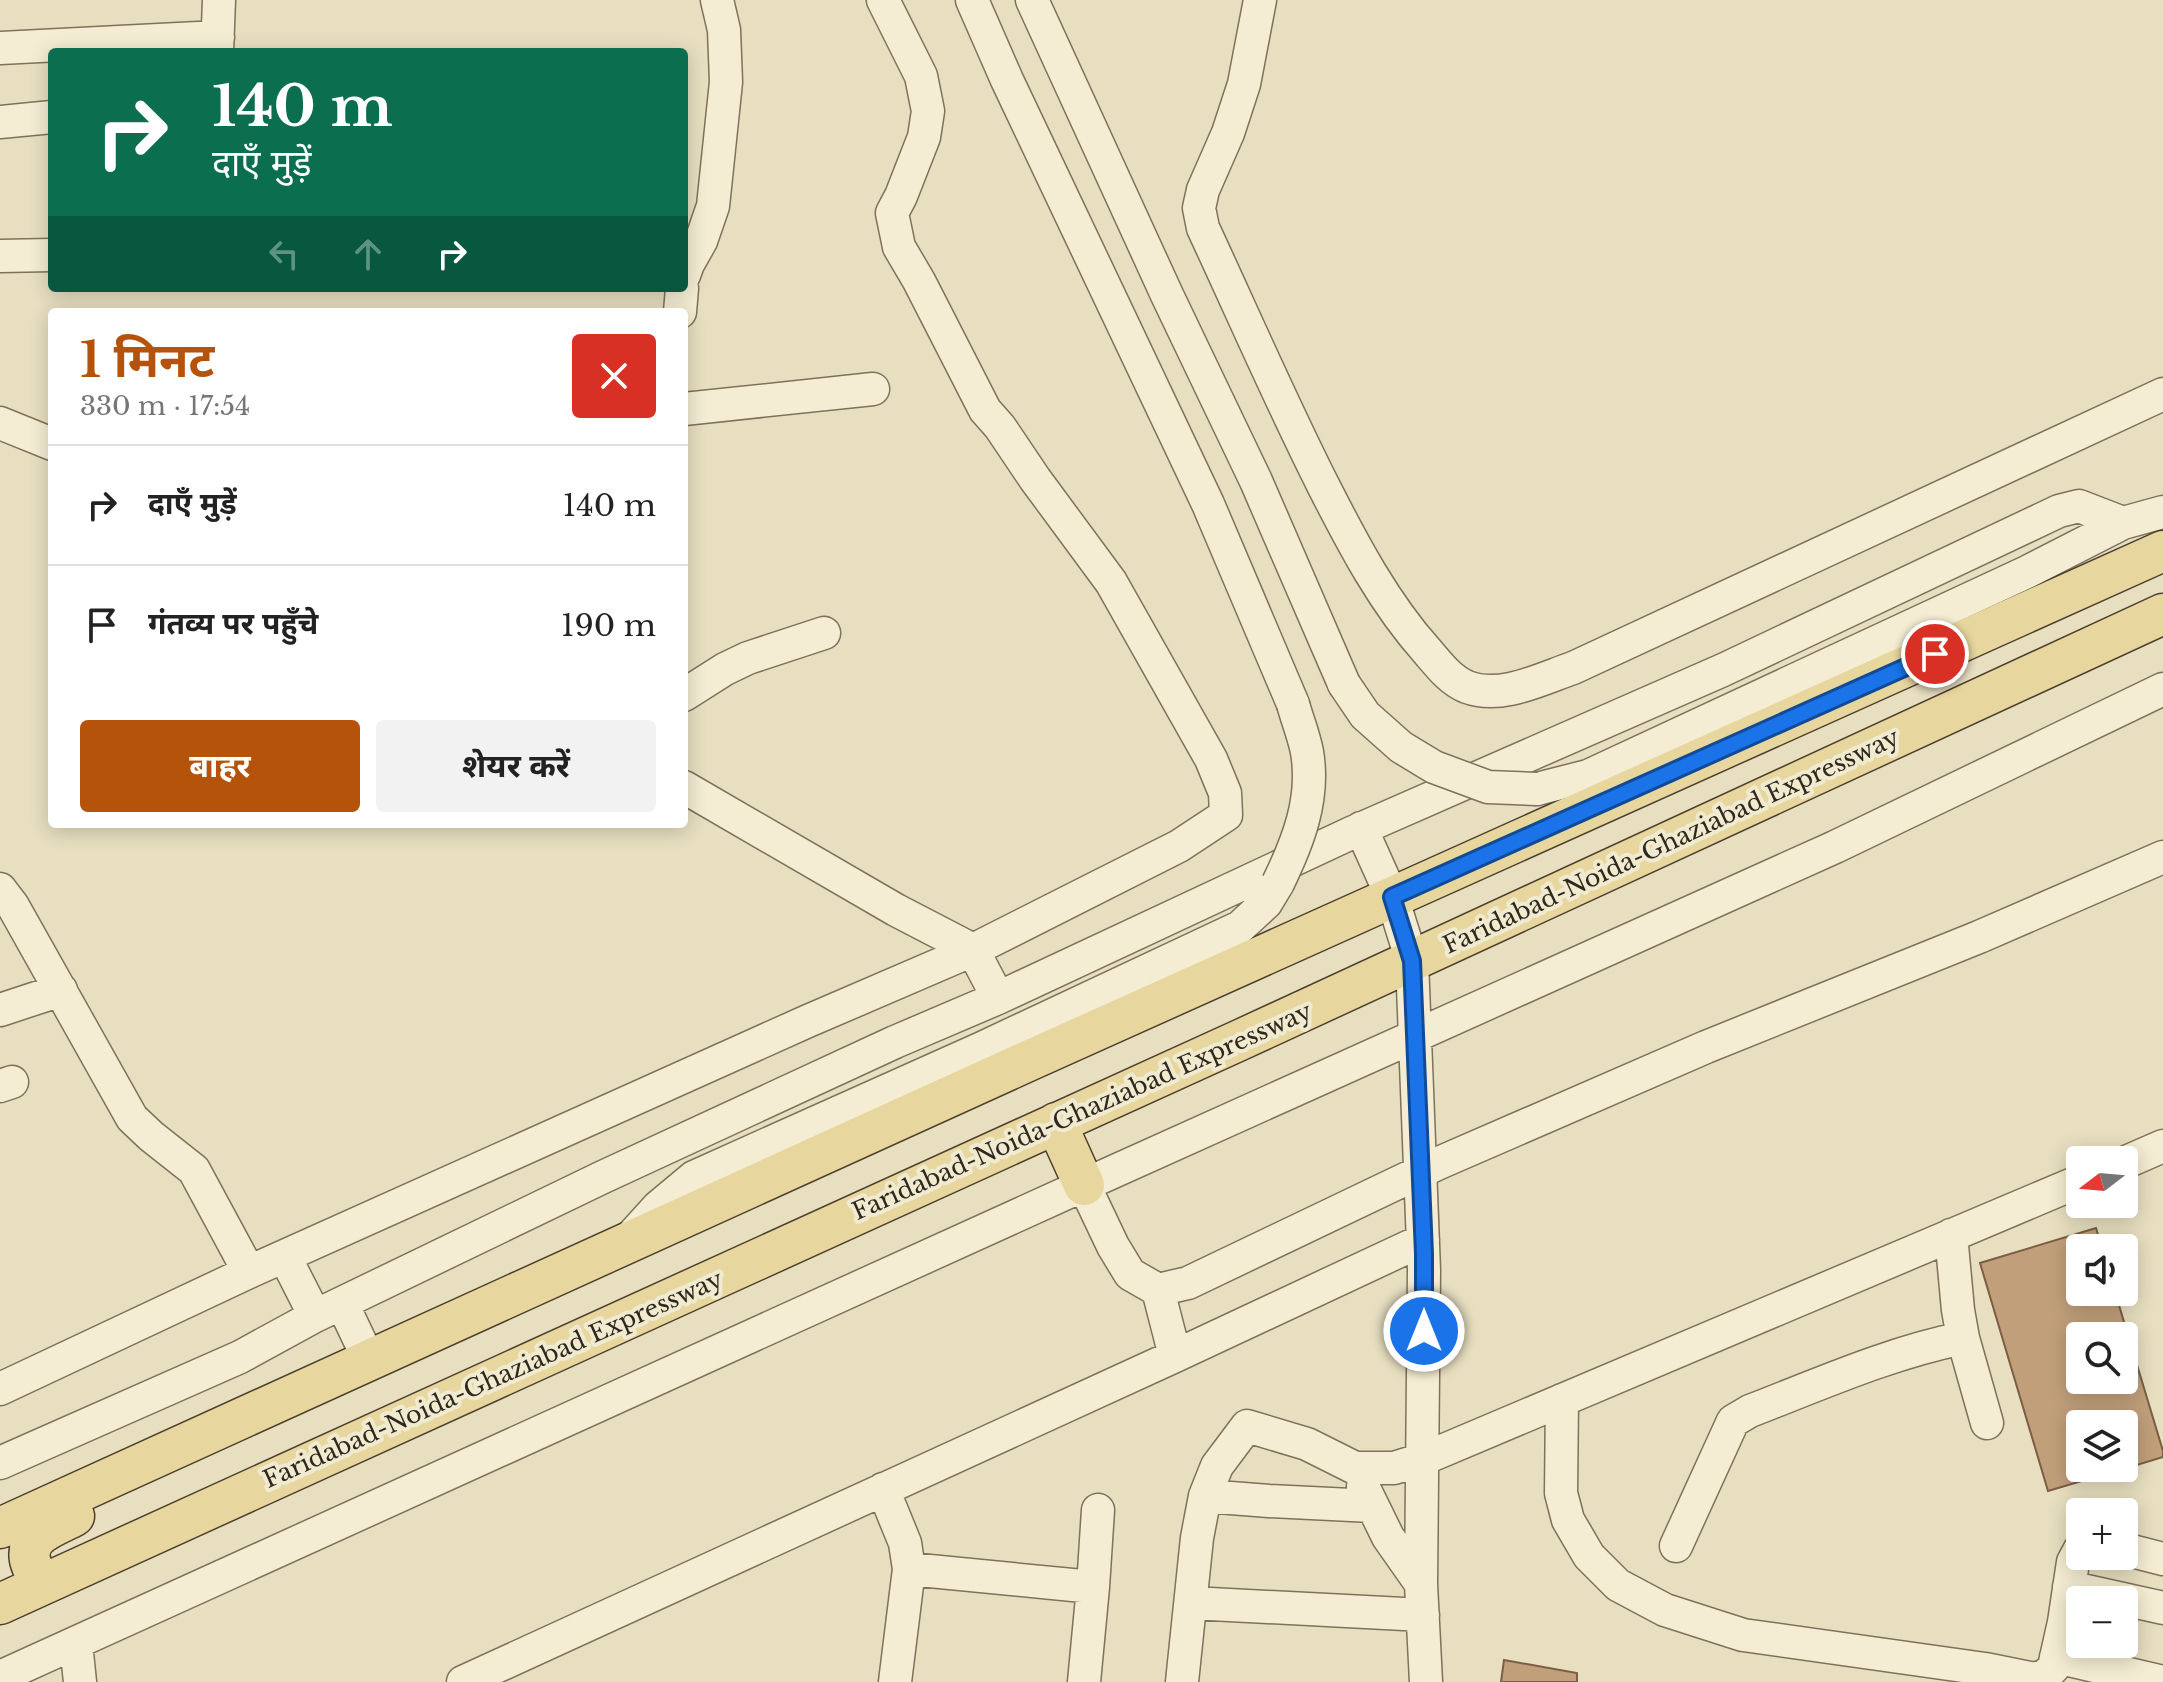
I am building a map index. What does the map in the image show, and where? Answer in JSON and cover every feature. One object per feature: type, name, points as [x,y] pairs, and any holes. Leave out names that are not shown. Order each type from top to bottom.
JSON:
[{"type":"main road","points":[[0,1528],[2163,551]]},
{"type":"main road","name":"Faridabad-Noida-Ghaziabad Expressway","points":[[0,1604],[1412,961],[2163,614]]},
{"type":"main road","points":[[1056,1123],[1084,1185]]},
{"type":"main road","points":[[40,1585],[30,1559],[31,1544],[36,1536],[123,1485],[129,1469]]},
{"type":"street","points":[[0,48],[217,44],[219,0]]},
{"type":"street","points":[[688,264],[701,241],[713,206],[726,82],[724,30],[717,0]]},
{"type":"street","points":[[0,1389],[249,1272],[973,950],[1179,846],[1226,815],[1225,793],[1211,759],[1111,582],[985,410],[899,247],[892,213],[924,137],[928,111],[921,76],[883,0]]},
{"type":"street","points":[[625,1244],[658,1207],[694,1177],[982,1048],[1240,927],[1266,903],[1283,873],[1302,826],[1309,797],[1307,752],[1293,704],[1208,504],[972,0]]},
{"type":"street","points":[[1032,0],[1256,481],[1344,684],[1365,715],[1401,747],[1434,767],[1488,787],[1537,789],[1588,776],[2027,572],[2123,523],[2163,512]]},
{"type":"street","points":[[1260,0],[1244,84],[1228,133],[1203,190],[1199,208],[1203,228],[1303,447],[1354,546],[1407,629],[1449,677],[1468,687],[1485,691],[1520,687],[1573,668],[2163,394]]},
{"type":"street","points":[[0,122],[48,117]]},
{"type":"street","points":[[0,256],[48,255]]},
{"type":"street","points":[[688,409],[873,389]]},
{"type":"street","points":[[0,423],[48,442]]},
{"type":"street","points":[[0,1463],[240,1357],[328,1310],[603,1177],[895,1042],[1283,873],[1361,828],[1723,670],[2059,511],[2079,506],[2123,523]]},
{"type":"street","points":[[688,692],[748,658],[824,633]]},
{"type":"street","points":[[0,1677],[1835,847],[2163,689]]},
{"type":"street","points":[[688,789],[896,910],[973,950],[998,998]]},
{"type":"street","points":[[1361,828],[1392,897],[1412,961],[1425,1299],[1422,1600],[1426,1682]]},
{"type":"street","points":[[1084,1185],[1130,1274],[1158,1290],[1188,1283],[1419,1172],[1706,1047],[1979,937],[2163,857]]},
{"type":"street","points":[[0,889],[13,906],[132,1118],[194,1170],[249,1272]]},
{"type":"street","points":[[0,1010],[61,990]]},
{"type":"street","points":[[2138,1157],[2163,1146]]},
{"type":"street","points":[[1182,1682],[1197,1538],[1205,1496],[1217,1466],[1247,1426],[1307,1444],[1355,1468],[1394,1468],[1423,1459],[2066,1187]]},
{"type":"street","points":[[1951,1235],[1963,1338],[1987,1423]]},
{"type":"street","points":[[463,1682],[1423,1240]]},
{"type":"street","points":[[285,1257],[369,1360]]},
{"type":"street","points":[[1158,1290],[1175,1356]]},
{"type":"street","points":[[1676,1546],[1733,1421],[1750,1411],[1862,1367],[1963,1338]]},
{"type":"street","points":[[1562,1400],[1561,1493],[1568,1520],[1589,1556],[1618,1585],[1665,1610],[1743,1635],[1985,1669],[2035,1679],[2051,1671],[2163,1682]]},
{"type":"street","points":[[1355,1468],[1422,1600]]},
{"type":"street","points":[[883,1489],[905,1543],[909,1569],[895,1682]]},
{"type":"street","points":[[1205,1496],[1372,1506]]},
{"type":"street","points":[[1084,1682],[1098,1510]]},
{"type":"street","points":[[2138,1553],[2163,1559]]},
{"type":"street","points":[[909,1569],[1093,1587]]},
{"type":"street","points":[[1191,1603],[1422,1600]]},
{"type":"street","points":[[2051,1671],[2066,1601]]},
{"type":"street","points":[[2138,1602],[2163,1608]]},
{"type":"street","points":[[76,1643],[80,1682]]},
{"type":"building","points":[[2096,1228],[2098,1234],[2076,1234]]},
{"type":"building","points":[[2066,1237],[2066,1306],[2119,1306],[2124,1322],[2066,1322],[2066,1394],[2138,1394],[2138,1368],[2163,1457],[2138,1465],[2138,1410],[2066,1410],[2066,1482],[2078,1482],[2048,1491],[1980,1263]]},
{"type":"building","points":[[1504,1660],[1577,1673],[1577,1682],[1501,1682]]},
{"type":"route","points":[[1424,1331],[1424,1254],[1412,961],[1392,897],[1935,654]]}]
